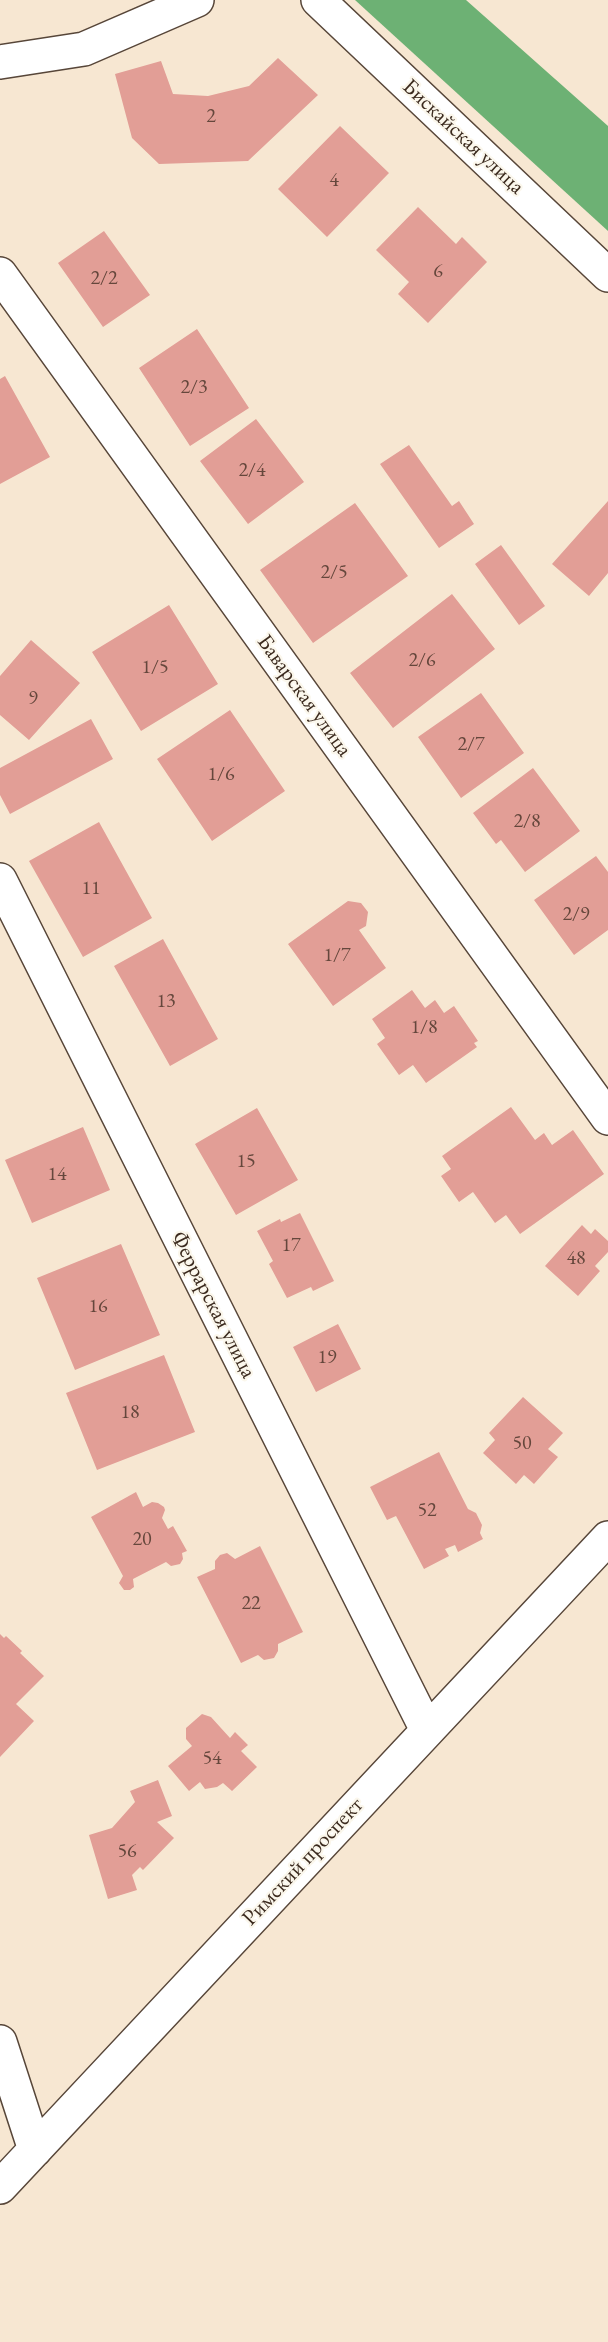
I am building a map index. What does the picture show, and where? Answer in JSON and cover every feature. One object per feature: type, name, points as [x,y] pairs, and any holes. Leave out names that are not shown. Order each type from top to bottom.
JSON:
[{"type":"street","points":[[0,62],[84,49],[197,0]]},
{"type":"street","name":"Бискайская улица","points":[[318,0],[608,274]]},
{"type":"street","name":"Баварская улица","points":[[0,274],[608,1118]]},
{"type":"street","name":"Феррарская улица","points":[[0,880],[427,1730]]},
{"type":"street","name":"Римский проспект","points":[[0,2187],[608,1538]]},
{"type":"street","points":[[0,2042],[34,2150]]},
{"type":"green space","points":[[355,0],[466,0],[608,126],[608,231]]},
{"type":"building","points":[[278,58],[318,95],[248,161],[159,164],[132,138],[115,74],[161,61],[173,94],[208,96],[249,86]]},
{"type":"building","points":[[340,126],[389,173],[327,237],[278,189]]},
{"type":"building","points":[[418,207],[456,244],[462,237],[487,262],[428,323],[398,294],[409,282],[376,250]]},
{"type":"building","points":[[104,231],[150,295],[103,327],[58,263]]},
{"type":"building","points":[[197,329],[249,408],[190,446],[139,368]]},
{"type":"building","points":[[5,376],[50,457],[0,484],[0,379]]},
{"type":"building","points":[[256,419],[304,482],[248,524],[200,461]]},
{"type":"building","points":[[409,445],[452,506],[459,501],[474,524],[439,548],[380,464]]},
{"type":"building","points":[[608,501],[608,573],[589,596],[552,564]]},
{"type":"building","points":[[355,503],[408,576],[313,643],[260,570]]},
{"type":"building","points":[[501,545],[545,606],[519,625],[475,564]]},
{"type":"building","points":[[452,594],[495,649],[393,728],[350,673]]},
{"type":"building","points":[[169,605],[218,684],[141,731],[92,652]]},
{"type":"building","points":[[31,640],[80,683],[29,740],[0,715],[0,676]]},
{"type":"building","points":[[481,693],[524,753],[461,798],[418,737]]},
{"type":"building","points":[[230,710],[285,791],[212,841],[157,759]]},
{"type":"building","points":[[91,719],[113,759],[10,814],[0,795],[0,768]]},
{"type":"building","points":[[533,768],[580,831],[525,872],[501,840],[496,844],[473,813]]},
{"type":"building","points":[[99,822],[152,918],[83,957],[29,861]]},
{"type":"building","points":[[596,856],[608,872],[608,930],[574,955],[534,900]]},
{"type":"building","points":[[348,901],[361,903],[368,912],[366,926],[359,930],[386,968],[333,1006],[288,944]]},
{"type":"building","points":[[163,939],[218,1039],[170,1066],[114,966]]},
{"type":"building","points":[[412,990],[425,1008],[435,1000],[444,1013],[454,1006],[478,1041],[474,1043],[477,1047],[426,1083],[413,1065],[399,1075],[377,1044],[385,1038],[372,1019]]},
{"type":"building","points":[[511,1107],[535,1140],[544,1133],[552,1145],[573,1130],[604,1174],[520,1234],[506,1215],[495,1223],[473,1192],[459,1202],[441,1176],[451,1169],[442,1156]]},
{"type":"building","points":[[257,1108],[298,1180],[236,1215],[195,1144]]},
{"type":"building","points":[[83,1127],[110,1190],[32,1223],[5,1160]]},
{"type":"building","points":[[300,1213],[334,1281],[313,1291],[311,1287],[287,1298],[269,1264],[273,1261],[257,1231],[280,1219],[281,1222]]},
{"type":"building","points":[[582,1225],[591,1234],[595,1229],[608,1241],[608,1252],[595,1266],[600,1271],[578,1296],[545,1266]]},
{"type":"building","points":[[121,1244],[160,1335],[75,1370],[37,1278]]},
{"type":"building","points":[[338,1324],[361,1369],[316,1392],[293,1347]]},
{"type":"building","points":[[164,1355],[195,1432],[97,1470],[66,1393]]},
{"type":"building","points":[[523,1397],[563,1433],[548,1449],[558,1457],[534,1484],[524,1475],[516,1484],[483,1453],[495,1440],[489,1433]]},
{"type":"building","points":[[439,1452],[468,1509],[476,1513],[482,1525],[480,1533],[483,1539],[458,1552],[455,1545],[445,1549],[449,1556],[424,1569],[396,1516],[387,1520],[370,1487]]},
{"type":"building","points":[[136,1492],[143,1507],[152,1502],[164,1507],[162,1518],[168,1529],[173,1526],[187,1551],[182,1553],[183,1559],[180,1564],[171,1566],[166,1562],[133,1579],[134,1587],[124,1590],[119,1583],[123,1576],[91,1517]]},
{"type":"building","points":[[260,1546],[303,1632],[278,1644],[278,1651],[274,1658],[264,1660],[258,1655],[241,1663],[197,1577],[215,1569],[215,1561],[220,1555],[227,1553],[235,1559]]},
{"type":"building","points":[[0,1634],[4,1638],[6,1636],[22,1651],[20,1653],[44,1676],[16,1704],[34,1721],[0,1757]]},
{"type":"building","points":[[202,1714],[211,1717],[230,1738],[235,1732],[248,1745],[241,1751],[257,1767],[232,1791],[223,1783],[217,1787],[205,1789],[200,1782],[189,1791],[168,1766],[192,1746],[186,1739],[186,1728]]},
{"type":"building","points":[[158,1780],[172,1816],[157,1822],[174,1838],[143,1870],[140,1867],[132,1875],[137,1890],[108,1899],[89,1835],[112,1828],[135,1802],[130,1791]]}]
